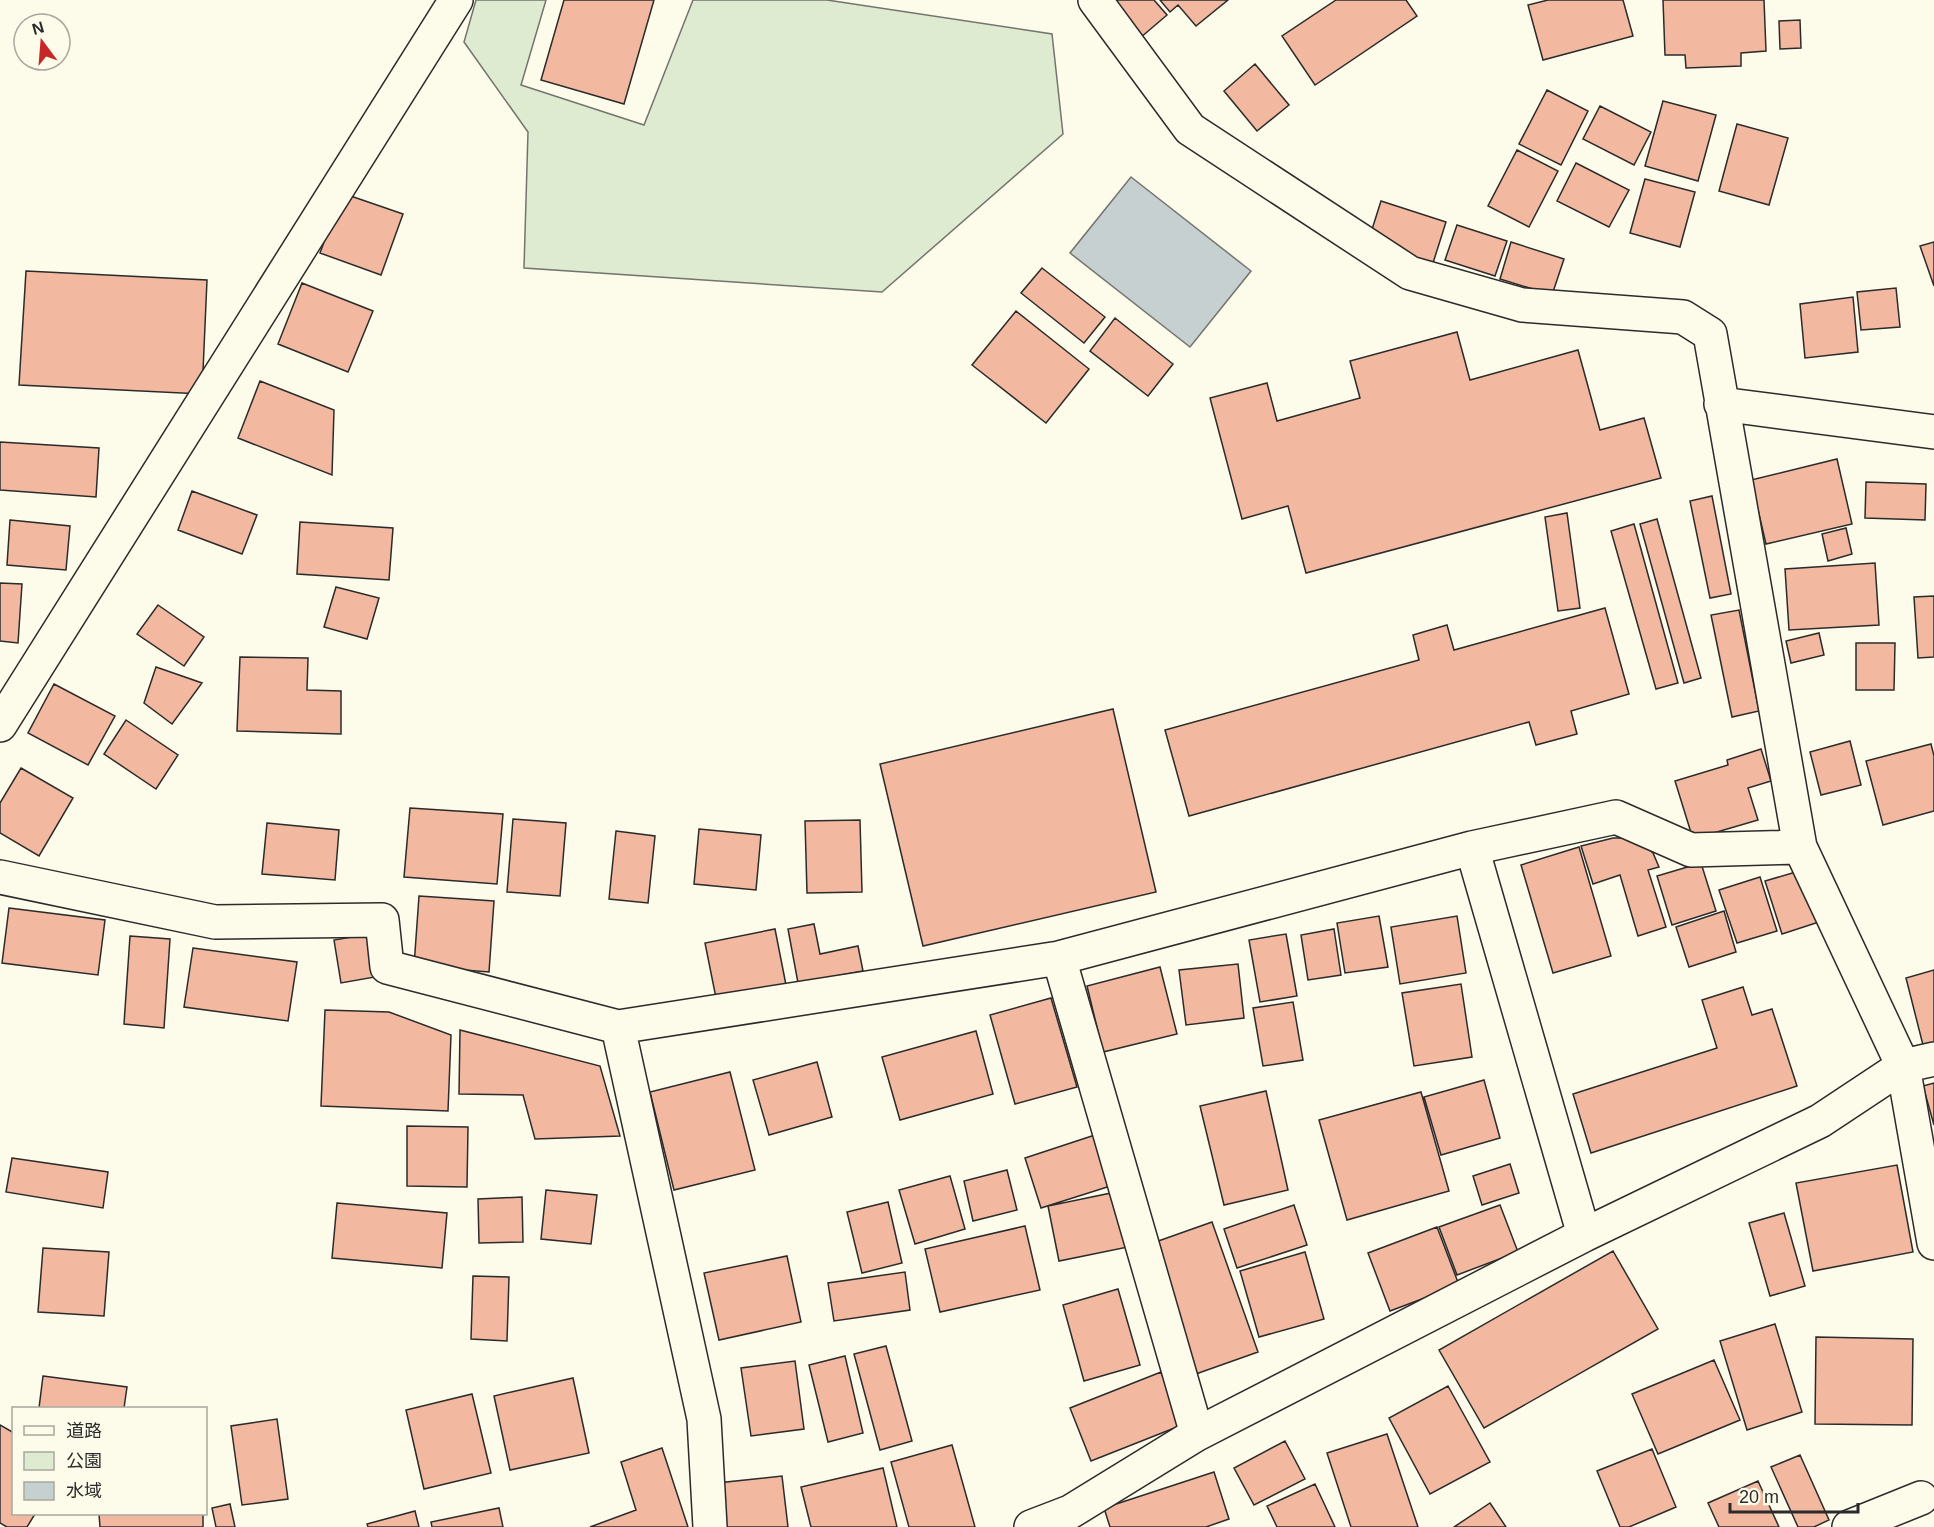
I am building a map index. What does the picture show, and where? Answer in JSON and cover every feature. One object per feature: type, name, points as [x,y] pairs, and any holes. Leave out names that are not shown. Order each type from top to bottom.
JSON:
[{"type":"street","points":[[0,725],[456,0]]},
{"type":"street","points":[[1095,0],[1190,129],[1410,273],[1522,305],[1683,317],[1710,334],[1800,847],[1919,1063],[1934,1243]]},
{"type":"street","points":[[1721,404],[1934,432]]},
{"type":"street","points":[[0,878],[215,922],[382,920],[387,967],[618,1027],[1059,958],[1472,848],[1616,817],[1691,850],[1800,847]]},
{"type":"street","points":[[1472,848],[1584,1235]]},
{"type":"street","points":[[1059,958],[1197,1434]]},
{"type":"street","points":[[618,1027],[704,1419],[711,1527]]},
{"type":"street","points":[[1031,1527],[1070,1512],[1197,1434],[1584,1235],[1820,1121],[1919,1063]]},
{"type":"street","points":[[1849,1527],[1924,1502]]},
{"type":"green space","points":[[476,0],[546,0],[521,85],[644,125],[693,0],[827,0],[1052,34],[1063,134],[882,292],[524,268],[528,132],[464,42]]},
{"type":"water","points":[[1131,177],[1251,271],[1190,347],[1070,253]]},
{"type":"building","points":[[564,0],[654,0],[624,104],[541,80]]},
{"type":"building","points":[[1118,0],[1154,0],[1167,15],[1140,38],[1112,5]]},
{"type":"building","points":[[1160,0],[1228,0],[1196,26],[1178,5],[1170,12]]},
{"type":"building","points":[[1336,0],[1406,0],[1417,16],[1315,85],[1282,36]]},
{"type":"building","points":[[1548,0],[1623,0],[1633,36],[1543,60],[1528,5]]},
{"type":"building","points":[[1663,0],[1764,0],[1766,51],[1741,53],[1741,66],[1686,68],[1685,55],[1665,55]]},
{"type":"building","points":[[1800,20],[1801,48],[1780,49],[1779,21]]},
{"type":"building","points":[[1255,64],[1289,105],[1257,131],[1224,91]]},
{"type":"building","points":[[1547,90],[1588,111],[1561,165],[1519,144]]},
{"type":"building","points":[[1663,101],[1716,115],[1698,181],[1645,166]]},
{"type":"building","points":[[1600,106],[1651,132],[1634,165],[1583,139]]},
{"type":"building","points":[[1737,124],[1788,138],[1769,205],[1719,191]]},
{"type":"building","points":[[1517,150],[1558,171],[1529,227],[1488,206]]},
{"type":"building","points":[[1576,163],[1629,190],[1609,227],[1557,201]]},
{"type":"building","points":[[1645,179],[1695,192],[1680,247],[1630,233]]},
{"type":"building","points":[[342,193],[403,214],[381,275],[320,253]]},
{"type":"building","points":[[1381,201],[1446,222],[1433,263],[1368,242]]},
{"type":"building","points":[[1457,225],[1507,241],[1495,276],[1445,260]]},
{"type":"building","points":[[1511,242],[1564,259],[1552,295],[1500,279]]},
{"type":"building","points":[[1934,242],[1934,286],[1920,246]]},
{"type":"building","points":[[1042,268],[1105,317],[1084,343],[1021,293]]},
{"type":"building","points":[[26,271],[207,280],[202,394],[19,385]]},
{"type":"building","points":[[302,283],[373,311],[348,372],[278,344]]},
{"type":"building","points":[[1896,288],[1900,327],[1861,330],[1857,292]]},
{"type":"building","points":[[1853,297],[1858,352],[1805,358],[1800,304]]},
{"type":"building","points":[[1016,311],[1089,369],[1046,423],[972,365]]},
{"type":"building","points":[[1115,318],[1173,364],[1148,396],[1090,351]]},
{"type":"building","points":[[1457,332],[1470,380],[1578,350],[1600,430],[1644,418],[1661,478],[1306,573],[1288,506],[1242,519],[1210,398],[1267,383],[1277,421],[1360,398],[1350,361]]},
{"type":"building","points":[[260,381],[334,410],[332,475],[238,438]]},
{"type":"building","points":[[0,442],[99,448],[96,497],[0,490]]},
{"type":"building","points":[[1837,459],[1852,524],[1766,544],[1751,480]]},
{"type":"building","points":[[1866,482],[1926,484],[1925,520],[1865,518]]},
{"type":"building","points":[[192,491],[257,515],[242,554],[178,530]]},
{"type":"building","points":[[1712,496],[1731,594],[1710,598],[1690,501]]},
{"type":"building","points":[[1567,513],[1580,608],[1558,611],[1545,517]]},
{"type":"building","points":[[1657,519],[1701,678],[1684,683],[1640,524]]},
{"type":"building","points":[[10,520],[70,526],[66,570],[7,565]]},
{"type":"building","points":[[300,522],[393,528],[389,580],[297,574]]},
{"type":"building","points":[[1634,524],[1678,683],[1656,689],[1611,531]]},
{"type":"building","points":[[1846,528],[1852,554],[1828,561],[1822,534]]},
{"type":"building","points":[[1875,563],[1879,625],[1789,630],[1785,569]]},
{"type":"building","points":[[0,583],[22,584],[18,643],[0,641]]},
{"type":"building","points":[[336,587],[379,598],[367,639],[324,627]]},
{"type":"building","points":[[1934,596],[1934,657],[1918,658],[1914,597]]},
{"type":"building","points":[[158,605],[204,637],[184,666],[137,634]]},
{"type":"building","points":[[1605,608],[1629,694],[1571,711],[1577,734],[1536,745],[1529,722],[1189,816],[1165,730],[1419,660],[1413,635],[1447,625],[1454,650]]},
{"type":"building","points":[[1739,610],[1759,711],[1732,717],[1711,615]]},
{"type":"building","points":[[1819,633],[1824,655],[1791,663],[1786,641]]},
{"type":"building","points":[[1856,643],[1895,643],[1894,690],[1856,690]]},
{"type":"building","points":[[240,657],[308,658],[307,690],[341,691],[341,734],[237,731]]},
{"type":"building","points":[[156,667],[202,683],[172,724],[144,703]]},
{"type":"building","points":[[54,684],[115,716],[88,765],[28,733]]},
{"type":"building","points":[[1113,709],[1156,892],[923,946],[880,764]]},
{"type":"building","points":[[126,720],[178,755],[156,789],[104,754]]},
{"type":"building","points":[[1850,741],[1861,785],[1821,795],[1810,752]]},
{"type":"building","points":[[1931,744],[1934,756],[1934,811],[1883,825],[1866,761]]},
{"type":"building","points":[[1761,749],[1771,781],[1748,788],[1758,820],[1693,839],[1675,781],[1728,765],[1727,760]]},
{"type":"building","points":[[21,768],[73,798],[39,856],[0,833],[0,803]]},
{"type":"building","points":[[410,808],[503,814],[497,884],[404,877]]},
{"type":"building","points":[[513,819],[566,823],[560,896],[507,892]]},
{"type":"building","points":[[860,820],[862,892],[807,893],[805,821]]},
{"type":"building","points":[[267,823],[339,830],[335,880],[262,874]]},
{"type":"building","points":[[699,829],[761,835],[756,890],[694,884]]},
{"type":"building","points":[[616,831],[655,836],[648,903],[609,899]]},
{"type":"building","points":[[1613,838],[1623,838],[1643,844],[1653,853],[1659,867],[1648,870],[1666,927],[1638,936],[1620,875],[1593,884],[1581,846]]},
{"type":"building","points":[[1579,847],[1611,956],[1553,973],[1521,865]]},
{"type":"building","points":[[1701,863],[1716,911],[1672,925],[1657,876]]},
{"type":"building","points":[[1806,869],[1822,921],[1782,934],[1765,881]]},
{"type":"building","points":[[1760,877],[1777,931],[1737,943],[1719,890]]},
{"type":"building","points":[[419,896],[494,901],[489,972],[414,966]]},
{"type":"building","points":[[9,908],[105,920],[98,975],[2,963]]},
{"type":"building","points":[[1724,911],[1736,952],[1689,967],[1676,927]]},
{"type":"building","points":[[1379,916],[1388,967],[1345,973],[1337,923]]},
{"type":"building","points":[[1457,916],[1466,973],[1400,984],[1391,927]]},
{"type":"building","points":[[814,924],[820,954],[858,946],[863,971],[798,983],[788,929]]},
{"type":"building","points":[[775,929],[786,985],[716,998],[705,943]]},
{"type":"building","points":[[1334,929],[1341,975],[1308,980],[1301,935]]},
{"type":"building","points":[[369,934],[375,977],[341,983],[334,940]]},
{"type":"building","points":[[1286,934],[1297,996],[1260,1002],[1249,940]]},
{"type":"building","points":[[130,936],[170,939],[164,1028],[124,1024]]},
{"type":"building","points":[[193,948],[297,962],[288,1021],[184,1007]]},
{"type":"building","points":[[1238,964],[1244,1018],[1186,1025],[1179,970]]},
{"type":"building","points":[[1160,967],[1177,1034],[1103,1052],[1087,986]]},
{"type":"building","points":[[1934,970],[1934,1046],[1924,1049],[1906,978]]},
{"type":"building","points":[[1461,984],[1472,1057],[1414,1066],[1402,993]]},
{"type":"building","points":[[1743,987],[1752,1015],[1772,1009],[1797,1086],[1591,1153],[1573,1094],[1717,1048],[1702,1000]]},
{"type":"building","points":[[1051,998],[1077,1087],[1015,1104],[990,1015]]},
{"type":"building","points":[[1293,1002],[1303,1060],[1263,1066],[1253,1008]]},
{"type":"building","points":[[325,1010],[389,1012],[451,1035],[448,1111],[321,1106]]},
{"type":"building","points":[[460,1030],[600,1066],[620,1136],[535,1139],[523,1095],[459,1094]]},
{"type":"building","points":[[976,1031],[993,1094],[900,1120],[882,1057]]},
{"type":"building","points":[[817,1062],[832,1117],[769,1135],[753,1080]]},
{"type":"building","points":[[730,1072],[755,1170],[674,1190],[650,1092]]},
{"type":"building","points":[[1484,1080],[1500,1138],[1441,1155],[1424,1097]]},
{"type":"building","points":[[1934,1083],[1934,1125],[1923,1086]]},
{"type":"building","points":[[1266,1091],[1288,1190],[1224,1205],[1200,1106]]},
{"type":"building","points":[[1421,1092],[1449,1191],[1347,1220],[1319,1120]]},
{"type":"building","points":[[407,1126],[468,1127],[467,1187],[407,1186]]},
{"type":"building","points":[[1107,1131],[1123,1182],[1041,1208],[1025,1158]]},
{"type":"building","points":[[12,1158],[108,1172],[103,1208],[6,1192]]},
{"type":"building","points":[[1510,1164],[1519,1193],[1482,1205],[1473,1176]]},
{"type":"building","points":[[1897,1165],[1913,1252],[1813,1271],[1796,1183]]},
{"type":"building","points":[[1007,1170],[1017,1210],[973,1221],[964,1181]]},
{"type":"building","points":[[950,1176],[965,1229],[915,1244],[899,1190]]},
{"type":"building","points":[[546,1190],[597,1195],[591,1244],[541,1239]]},
{"type":"building","points":[[1116,1192],[1128,1247],[1059,1261],[1048,1206]]},
{"type":"building","points":[[522,1197],[523,1242],[479,1243],[478,1199]]},
{"type":"building","points":[[888,1202],[902,1263],[862,1273],[847,1212]]},
{"type":"building","points":[[337,1203],[447,1213],[442,1268],[332,1258]]},
{"type":"building","points":[[1294,1205],[1307,1245],[1237,1268],[1224,1229]]},
{"type":"building","points":[[1500,1205],[1518,1252],[1457,1275],[1439,1227]]},
{"type":"building","points":[[1784,1213],[1805,1286],[1770,1296],[1749,1223]]},
{"type":"building","points":[[1212,1222],[1258,1352],[1193,1375],[1147,1245]]},
{"type":"building","points":[[1025,1226],[1040,1290],[940,1312],[925,1249]]},
{"type":"building","points":[[1437,1227],[1459,1285],[1390,1311],[1368,1253]]},
{"type":"building","points":[[43,1248],[109,1252],[104,1316],[38,1312]]},
{"type":"building","points":[[1613,1251],[1658,1329],[1484,1428],[1439,1350]]},
{"type":"building","points":[[1305,1252],[1324,1319],[1259,1337],[1240,1271]]},
{"type":"building","points":[[787,1256],[801,1322],[719,1340],[704,1273]]},
{"type":"building","points":[[905,1272],[910,1310],[834,1321],[828,1283]]},
{"type":"building","points":[[473,1276],[509,1277],[507,1341],[471,1339]]},
{"type":"building","points":[[1118,1289],[1140,1365],[1084,1381],[1063,1305]]},
{"type":"building","points":[[1775,1324],[1802,1412],[1747,1430],[1720,1341]]},
{"type":"building","points":[[1816,1337],[1913,1339],[1912,1425],[1815,1424]]},
{"type":"building","points":[[886,1346],[912,1441],[880,1450],[854,1354]]},
{"type":"building","points":[[845,1356],[863,1433],[828,1442],[809,1365]]},
{"type":"building","points":[[1714,1360],[1740,1420],[1658,1454],[1632,1394]]},
{"type":"building","points":[[795,1361],[804,1429],[751,1436],[741,1368]]},
{"type":"building","points":[[1161,1372],[1182,1425],[1091,1461],[1070,1408]]},
{"type":"building","points":[[43,1376],[127,1387],[124,1407],[39,1407]]},
{"type":"building","points":[[573,1378],[589,1453],[510,1470],[494,1396]]},
{"type":"building","points":[[1448,1386],[1490,1462],[1430,1494],[1389,1418]]},
{"type":"building","points":[[472,1394],[491,1473],[424,1489],[406,1410]]},
{"type":"building","points":[[277,1419],[288,1499],[242,1505],[231,1426]]},
{"type":"building","points":[[0,1425],[12,1432],[12,1515],[34,1515],[27,1527],[7,1527],[0,1523]]},
{"type":"building","points":[[1387,1434],[1418,1527],[1351,1527],[1327,1453]]},
{"type":"building","points":[[1285,1441],[1305,1479],[1254,1505],[1234,1468]]},
{"type":"building","points":[[952,1445],[975,1527],[909,1527],[891,1462]]},
{"type":"building","points":[[662,1448],[688,1527],[590,1527],[636,1510],[621,1462]]},
{"type":"building","points":[[1652,1449],[1676,1507],[1629,1527],[1620,1527],[1597,1471]]},
{"type":"building","points":[[1800,1455],[1829,1520],[1814,1527],[1798,1527],[1771,1467]]},
{"type":"building","points":[[883,1468],[897,1527],[811,1527],[801,1487]]},
{"type":"building","points":[[1214,1472],[1229,1519],[1206,1527],[1110,1527],[1104,1508]]},
{"type":"building","points":[[782,1476],[788,1527],[722,1527],[717,1483]]},
{"type":"building","points":[[1758,1481],[1779,1527],[1719,1527],[1708,1503]]},
{"type":"building","points":[[1315,1484],[1335,1527],[1277,1527],[1267,1506]]},
{"type":"building","points":[[1490,1503],[1506,1527],[1454,1527]]},
{"type":"building","points":[[230,1504],[235,1527],[216,1527],[212,1508]]},
{"type":"building","points":[[499,1508],[503,1527],[432,1527],[431,1522]]},
{"type":"building","points":[[415,1511],[419,1527],[368,1527],[367,1524]]},
{"type":"building","points":[[99,1515],[203,1515],[203,1527],[100,1527]]}]
